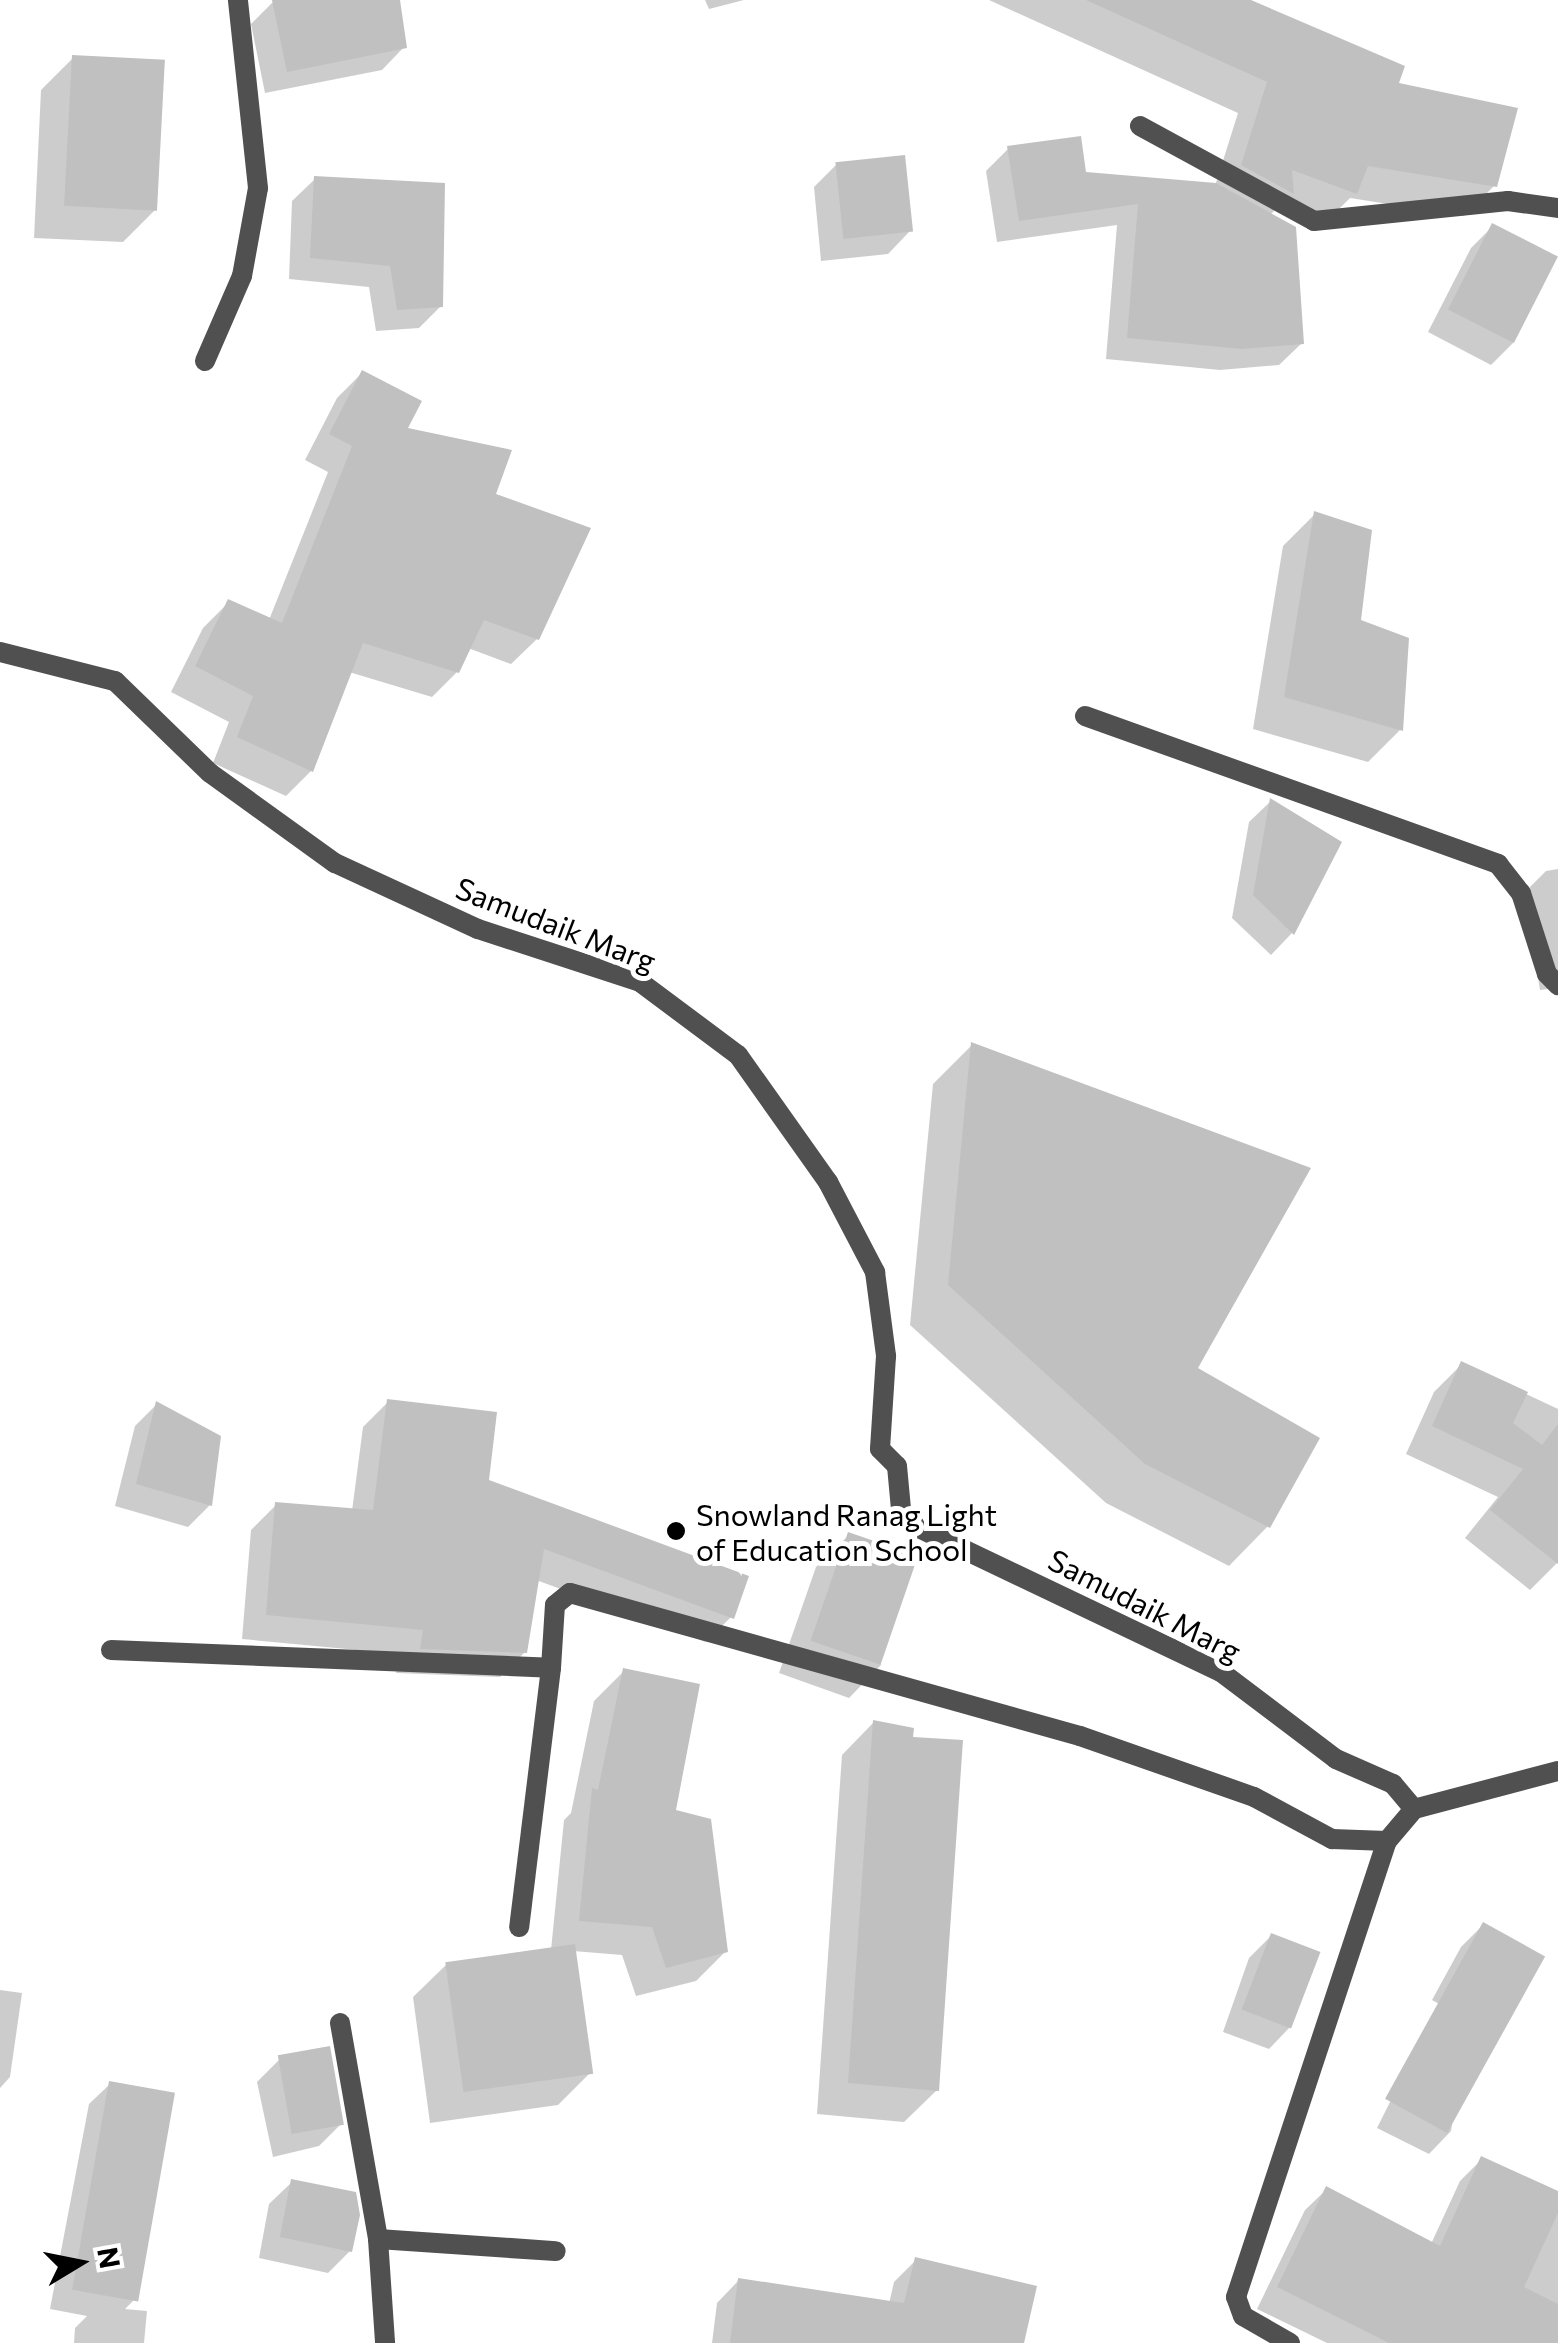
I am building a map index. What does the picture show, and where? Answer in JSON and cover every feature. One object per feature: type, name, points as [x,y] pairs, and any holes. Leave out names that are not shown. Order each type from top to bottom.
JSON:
[{"type":"street","points":[[204,360],[242,276],[258,188],[238,0]]},
{"type":"street","points":[[1140,126],[1314,220],[1508,201],[1558,208]]},
{"type":"street","name":"Samudaik Marg","points":[[0,652],[115,682],[210,773],[335,862],[478,929],[640,982],[738,1055],[828,1182],[875,1272],[886,1356],[880,1449],[897,1466],[902,1520],[1221,1672],[1336,1760],[1392,1784],[1414,1808]]},
{"type":"street","points":[[1085,716],[1498,864],[1522,893],[1547,974],[1558,984]]},
{"type":"street","points":[[520,1927],[556,1605],[570,1592],[1080,1736],[1254,1798],[1332,1840],[1387,1841]]},
{"type":"street","points":[[111,1650],[551,1668]]},
{"type":"street","points":[[1290,2343],[1243,2316],[1236,2297],[1387,1841],[1414,1808],[1558,1772]]},
{"type":"street","points":[[340,2023],[378,2239],[385,2343]]},
{"type":"street","points":[[378,2239],[556,2251]]},
{"type":"building","points":[[272,0],[400,0],[407,48],[287,72]]},
{"type":"building","points":[[1086,0],[1251,0],[1405,66],[1399,83],[1518,108],[1497,187],[1368,166],[1357,194],[1292,170],[1294,194],[1241,165],[1267,82]]},
{"type":"building","points":[[72,55],[165,60],[157,211],[64,206]]},
{"type":"building","points":[[1081,136],[1086,172],[1216,183],[1296,227],[1304,344],[1242,349],[1127,338],[1138,204],[1019,221],[1007,146]]},
{"type":"building","points":[[905,155],[913,232],[843,239],[835,162]]},
{"type":"building","points":[[314,176],[445,183],[443,307],[397,310],[390,266],[310,258]]},
{"type":"building","points":[[1492,223],[1558,257],[1514,343],[1448,309]]},
{"type":"building","points":[[362,370],[422,401],[408,428],[512,450],[496,494],[591,528],[539,640],[484,620],[459,673],[363,643],[313,772],[237,737],[253,696],[195,666],[228,599],[282,623],[352,446],[329,434]]},
{"type":"building","points":[[1314,511],[1372,530],[1361,620],[1409,638],[1403,731],[1284,697]]},
{"type":"building","points":[[1270,798],[1342,842],[1294,935],[1253,895]]},
{"type":"building","points":[[971,1042],[1311,1168],[1198,1368],[1320,1438],[1270,1528],[1145,1464],[948,1285]]},
{"type":"building","points":[[1461,1361],[1528,1392],[1513,1423],[1542,1445],[1558,1424],[1558,1564],[1490,1510],[1523,1469],[1432,1426]]},
{"type":"building","points":[[387,1399],[497,1412],[489,1480],[749,1576],[734,1619],[544,1549],[527,1653],[420,1649],[423,1630],[266,1615],[275,1502],[373,1510]]},
{"type":"building","points":[[156,1401],[221,1436],[212,1506],[136,1484]]},
{"type":"building","points":[[848,1532],[918,1556],[881,1665],[811,1641]]},
{"type":"building","points":[[623,1668],[700,1684],[676,1810],[711,1819],[728,1952],[666,1968],[652,1927],[579,1921],[592,1788],[598,1790]]},
{"type":"building","points":[[873,1720],[914,1728],[913,1737],[963,1740],[939,2091],[848,2083]]},
{"type":"building","points":[[1483,1922],[1545,1956],[1447,2133],[1385,2099]]},
{"type":"building","points":[[1271,1933],[1320,1952],[1291,2029],[1242,2010]]},
{"type":"building","points":[[575,1944],[593,2074],[464,2092],[445,1962]]},
{"type":"building","points":[[330,2046],[344,2125],[292,2134],[278,2055]]},
{"type":"building","points":[[109,2081],[175,2093],[138,2301],[72,2290]]},
{"type":"building","points":[[1481,2156],[1558,2191],[1558,2213],[1524,2287],[1558,2304],[1558,2343],[1389,2343],[1277,2287],[1326,2186],[1440,2246]]},
{"type":"building","points":[[291,2179],[356,2192],[360,2215],[352,2252],[280,2237]]},
{"type":"building","points":[[915,2257],[1037,2286],[1024,2343],[730,2343],[738,2278],[904,2303]]},
{"type":"place","name":"Snowland Ranag Light of Education School","points":[[676,1531]]}]
